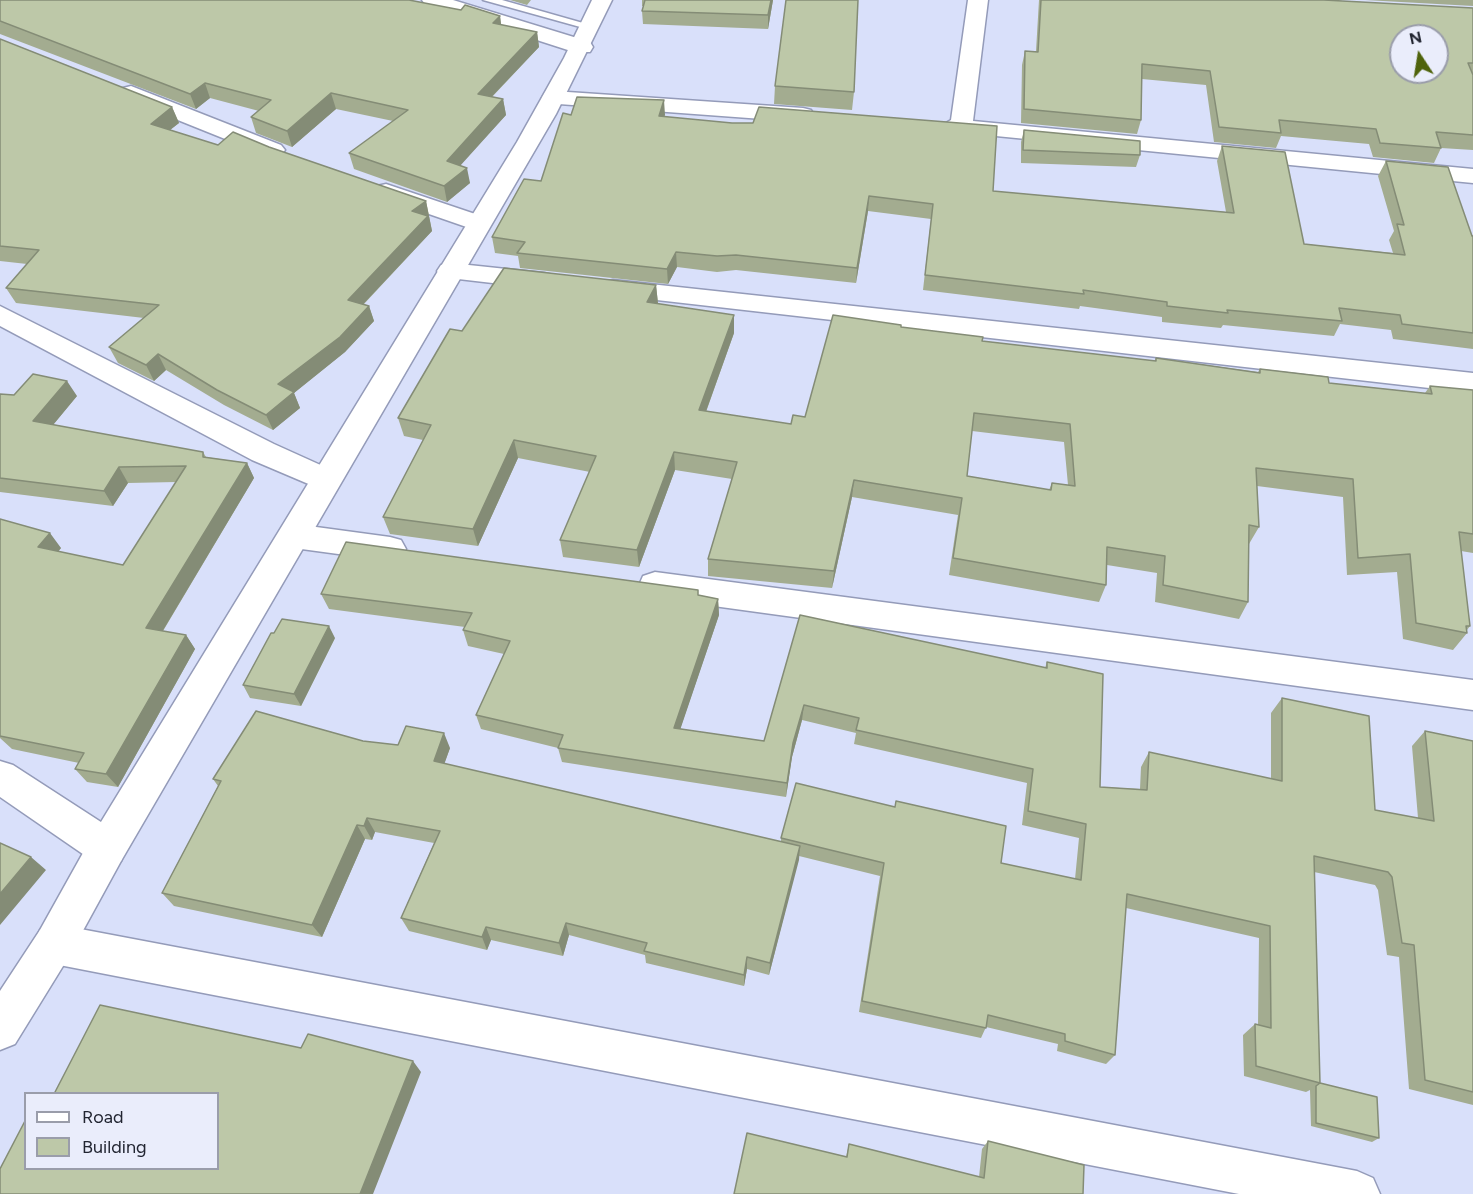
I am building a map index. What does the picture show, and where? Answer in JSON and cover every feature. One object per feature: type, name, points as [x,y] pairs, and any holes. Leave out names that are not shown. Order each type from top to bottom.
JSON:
[{"type":"street","points":[[0,1029],[54,944],[107,848],[477,224],[524,153],[592,25],[432,0]]},
{"type":"street","points":[[961,127],[978,0]]},
{"type":"street","points":[[111,85],[289,156]]},
{"type":"street","points":[[553,98],[823,116]]},
{"type":"street","points":[[927,124],[1473,176]]},
{"type":"street","points":[[367,184],[477,224]]},
{"type":"street","points":[[450,270],[1473,383]]},
{"type":"street","points":[[0,315],[263,452],[325,480]]},
{"type":"street","points":[[294,536],[424,553]]},
{"type":"street","points":[[624,580],[1473,695]]},
{"type":"street","points":[[0,777],[107,848]]},
{"type":"street","points":[[54,944],[1357,1194]]},
{"type":"lane","points":[[489,0],[592,25]]},
{"type":"building","points":[[0,0],[409,0],[461,10],[465,5],[500,16],[493,23],[537,32],[478,94],[503,99],[447,161],[467,168],[444,186],[349,153],[408,110],[331,93],[287,131],[251,117],[271,100],[205,83],[190,94],[0,21]]},
{"type":"building","points":[[645,0],[771,0],[768,15],[642,11]]},
{"type":"building","points":[[786,0],[858,0],[854,92],[775,86]]},
{"type":"building","points":[[1041,0],[1324,0],[1473,8],[1473,63],[1468,63],[1473,75],[1473,135],[1436,132],[1441,148],[1380,143],[1376,129],[1279,120],[1281,133],[1219,127],[1210,71],[1142,64],[1141,120],[1024,109],[1025,51],[1038,52]]},
{"type":"building","points":[[0,39],[172,107],[151,124],[218,145],[233,132],[269,147],[426,201],[412,211],[428,216],[348,300],[369,306],[340,337],[278,384],[294,392],[266,415],[217,390],[158,354],[146,365],[109,347],[159,305],[6,288],[39,250],[0,246]]},
{"type":"building","points":[[577,97],[664,100],[659,116],[732,123],[753,123],[759,107],[997,126],[993,191],[1234,213],[1222,146],[1285,152],[1304,244],[1405,255],[1397,224],[1404,225],[1386,161],[1448,167],[1473,236],[1473,333],[1402,324],[1400,315],[1339,308],[1342,321],[1227,310],[1228,313],[1167,306],[1167,302],[1083,290],[1084,294],[925,275],[933,204],[869,196],[857,268],[736,255],[717,256],[676,252],[667,269],[517,253],[525,242],[492,237],[524,179],[541,181],[563,113],[571,115]]},
{"type":"building","points":[[1024,130],[1140,141],[1140,155],[1023,150]]},
{"type":"building","points":[[504,268],[656,285],[647,302],[734,315],[699,410],[791,424],[793,415],[805,417],[833,315],[901,325],[901,327],[983,337],[982,341],[1156,361],[1156,358],[1260,373],[1260,369],[1328,377],[1329,383],[1432,394],[1430,386],[1473,390],[1473,534],[1459,532],[1470,626],[1466,626],[1467,633],[1416,623],[1410,554],[1358,558],[1353,479],[1256,468],[1259,527],[1249,525],[1248,602],[1163,585],[1165,556],[1107,547],[1106,585],[953,558],[962,498],[854,480],[834,571],[708,559],[737,462],[674,452],[637,550],[560,540],[596,456],[514,440],[473,529],[383,517],[431,425],[398,418],[450,329],[462,331]],"holes":[[[974,413],[1070,424],[1075,486],[1052,483],[1051,490],[967,476]]]},
{"type":"building","points":[[33,374],[67,381],[33,421],[203,452],[203,457],[247,463],[146,628],[186,635],[106,774],[75,769],[84,753],[0,736],[0,519],[50,533],[38,547],[123,565],[186,466],[119,467],[104,491],[0,478],[0,394],[14,395]]},
{"type":"building","points":[[346,542],[698,590],[698,595],[718,599],[674,728],[764,741],[800,615],[1047,668],[1047,662],[1103,674],[1100,787],[1147,790],[1149,752],[1282,781],[1282,698],[1369,716],[1375,810],[1434,821],[1425,731],[1473,741],[1473,1092],[1425,1080],[1414,945],[1402,943],[1392,877],[1388,872],[1314,856],[1320,1083],[1256,1066],[1255,1024],[1271,1028],[1270,926],[1127,894],[1115,1055],[1065,1041],[1065,1034],[988,1015],[986,1028],[862,1001],[884,863],[781,838],[796,783],[895,807],[896,801],[1006,826],[1001,863],[1081,880],[1086,824],[1028,811],[1033,769],[856,730],[859,718],[804,705],[793,743],[787,783],[558,748],[563,735],[476,715],[510,641],[463,630],[472,613],[321,594]]},
{"type":"building","points":[[282,619],[329,626],[294,694],[243,685],[271,633],[274,633]]},
{"type":"building","points":[[256,711],[363,741],[398,745],[406,726],[444,733],[434,761],[800,846],[770,963],[747,957],[744,975],[644,951],[647,943],[566,923],[559,943],[486,927],[482,937],[401,918],[440,831],[367,818],[364,826],[357,825],[312,925],[162,893],[221,781],[213,779]]},
{"type":"building","points":[[0,843],[31,857],[0,894]]},
{"type":"building","points":[[100,1005],[301,1048],[308,1034],[413,1061],[360,1194],[0,1194],[0,1169],[24,1123],[24,1170],[219,1170],[219,1092],[55,1092]]},
{"type":"building","points":[[1320,1083],[1377,1097],[1379,1138],[1316,1123],[1316,1086]]},
{"type":"building","points":[[747,1133],[847,1157],[849,1144],[984,1178],[988,1141],[1084,1165],[1083,1194],[734,1194]]}]
